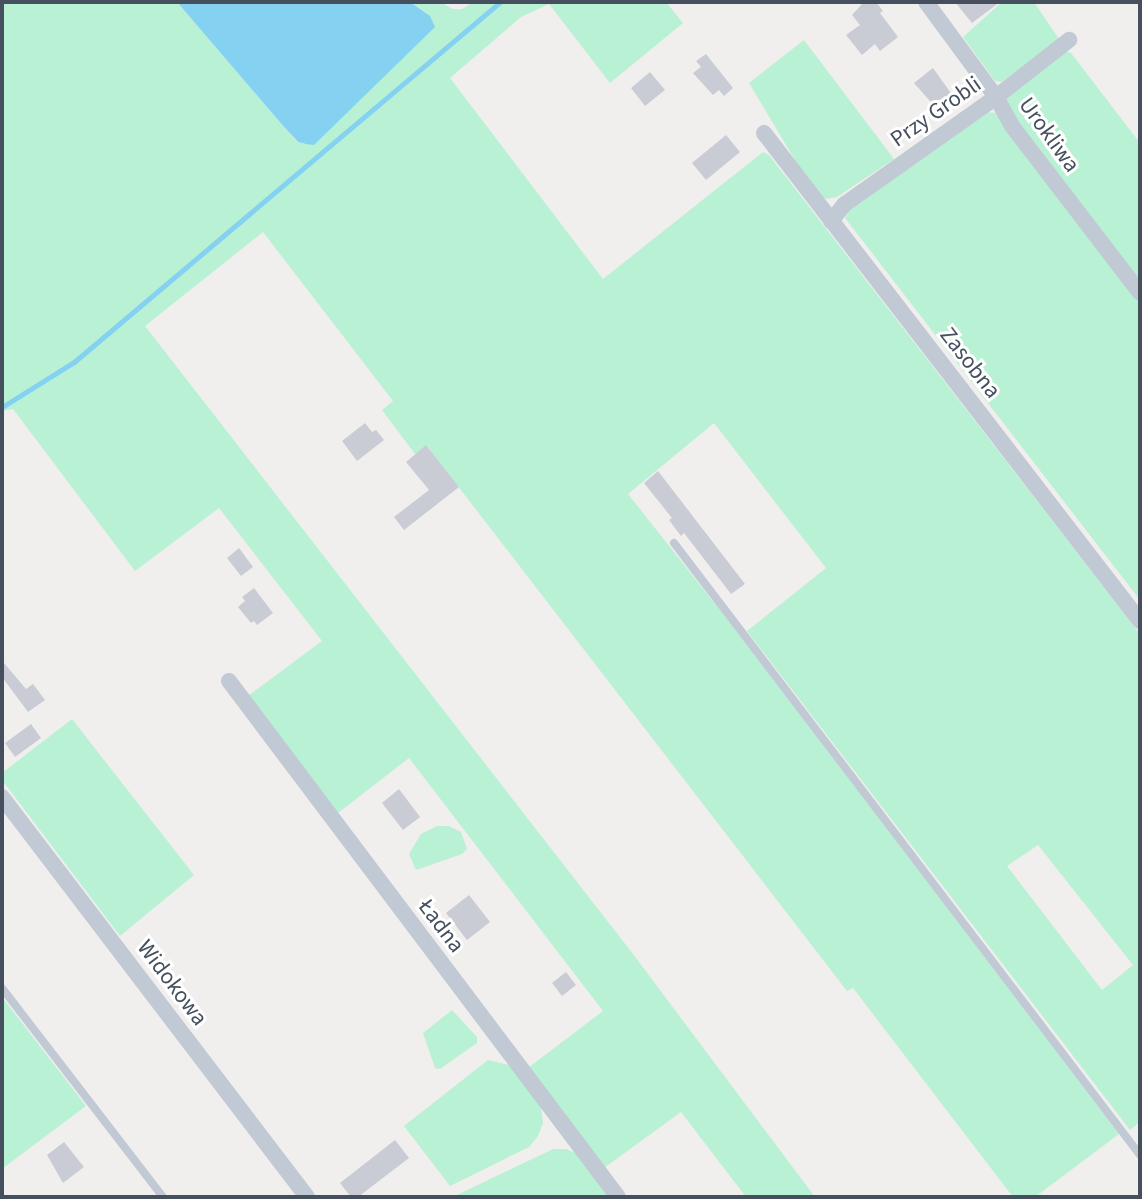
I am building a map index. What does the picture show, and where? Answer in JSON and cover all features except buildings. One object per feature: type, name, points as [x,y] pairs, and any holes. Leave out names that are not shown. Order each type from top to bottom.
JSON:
[{"type":"street","name":"Urokliwa","points":[[926,2],[996,97],[1012,126],[1140,293]]},
{"type":"street","name":"Przy Grobli","points":[[831,221],[845,204],[996,97],[1069,40]]},
{"type":"street","name":"Zasobna","points":[[764,133],[1140,621]]},
{"type":"street","name":"Ładna","points":[[229,681],[618,1197]]},
{"type":"street","name":"Widokowa","points":[[2,797],[307,1197]]},
{"type":"lane","points":[[674,543],[1140,1155]]},
{"type":"lane","points":[[2,988],[163,1197]]},
{"type":"green space","points":[[2,2],[177,2],[297,142],[306,144],[430,16],[410,2],[440,2],[453,9],[462,9],[473,2],[666,2],[683,23],[610,83],[549,4],[521,17],[450,78],[603,279],[763,152],[769,155],[1140,634],[1140,1122],[1130,1130],[747,631],[826,568],[714,423],[628,494],[723,614],[1119,1134],[1035,1197],[1013,1197],[853,988],[847,991],[427,446],[415,454],[382,410],[393,401],[263,232],[145,326],[633,954],[815,1197],[746,1197],[681,1112],[604,1168],[528,1068],[603,1011],[409,758],[338,813],[248,696],[322,641],[219,508],[135,571],[13,409],[2,411]],"holes":[[[1038,845],[1133,965],[1102,990],[1007,866]]]},
{"type":"green space","points":[[1002,2],[1034,2],[1059,39],[1002,82],[995,81],[963,37]]},
{"type":"green space","points":[[804,40],[894,159],[837,197],[826,199],[814,192],[749,83]]},
{"type":"green space","points":[[1066,51],[1071,53],[1140,143],[1140,283],[1004,106],[1006,99]]},
{"type":"green space","points":[[986,112],[995,113],[1140,302],[1140,600],[845,218],[849,211]]},
{"type":"green space","points":[[72,719],[194,875],[120,936],[2,780],[2,773]]},
{"type":"green space","points":[[437,826],[449,826],[461,832],[467,849],[462,854],[416,870],[409,854],[421,834]]},
{"type":"green space","points":[[2,997],[86,1106],[2,1169]]},
{"type":"green space","points":[[452,1010],[477,1037],[477,1043],[440,1069],[435,1068],[423,1033]]},
{"type":"green space","points":[[488,1060],[513,1066],[541,1107],[543,1123],[538,1136],[529,1147],[450,1186],[404,1126]]},
{"type":"green space","points":[[553,1149],[566,1149],[578,1154],[610,1197],[457,1195]]},
{"type":"water","points":[[177,2],[410,2],[430,16],[435,27],[314,145],[298,142]]},
{"type":"waterway","points":[[2,407],[74,362],[500,2]]}]
